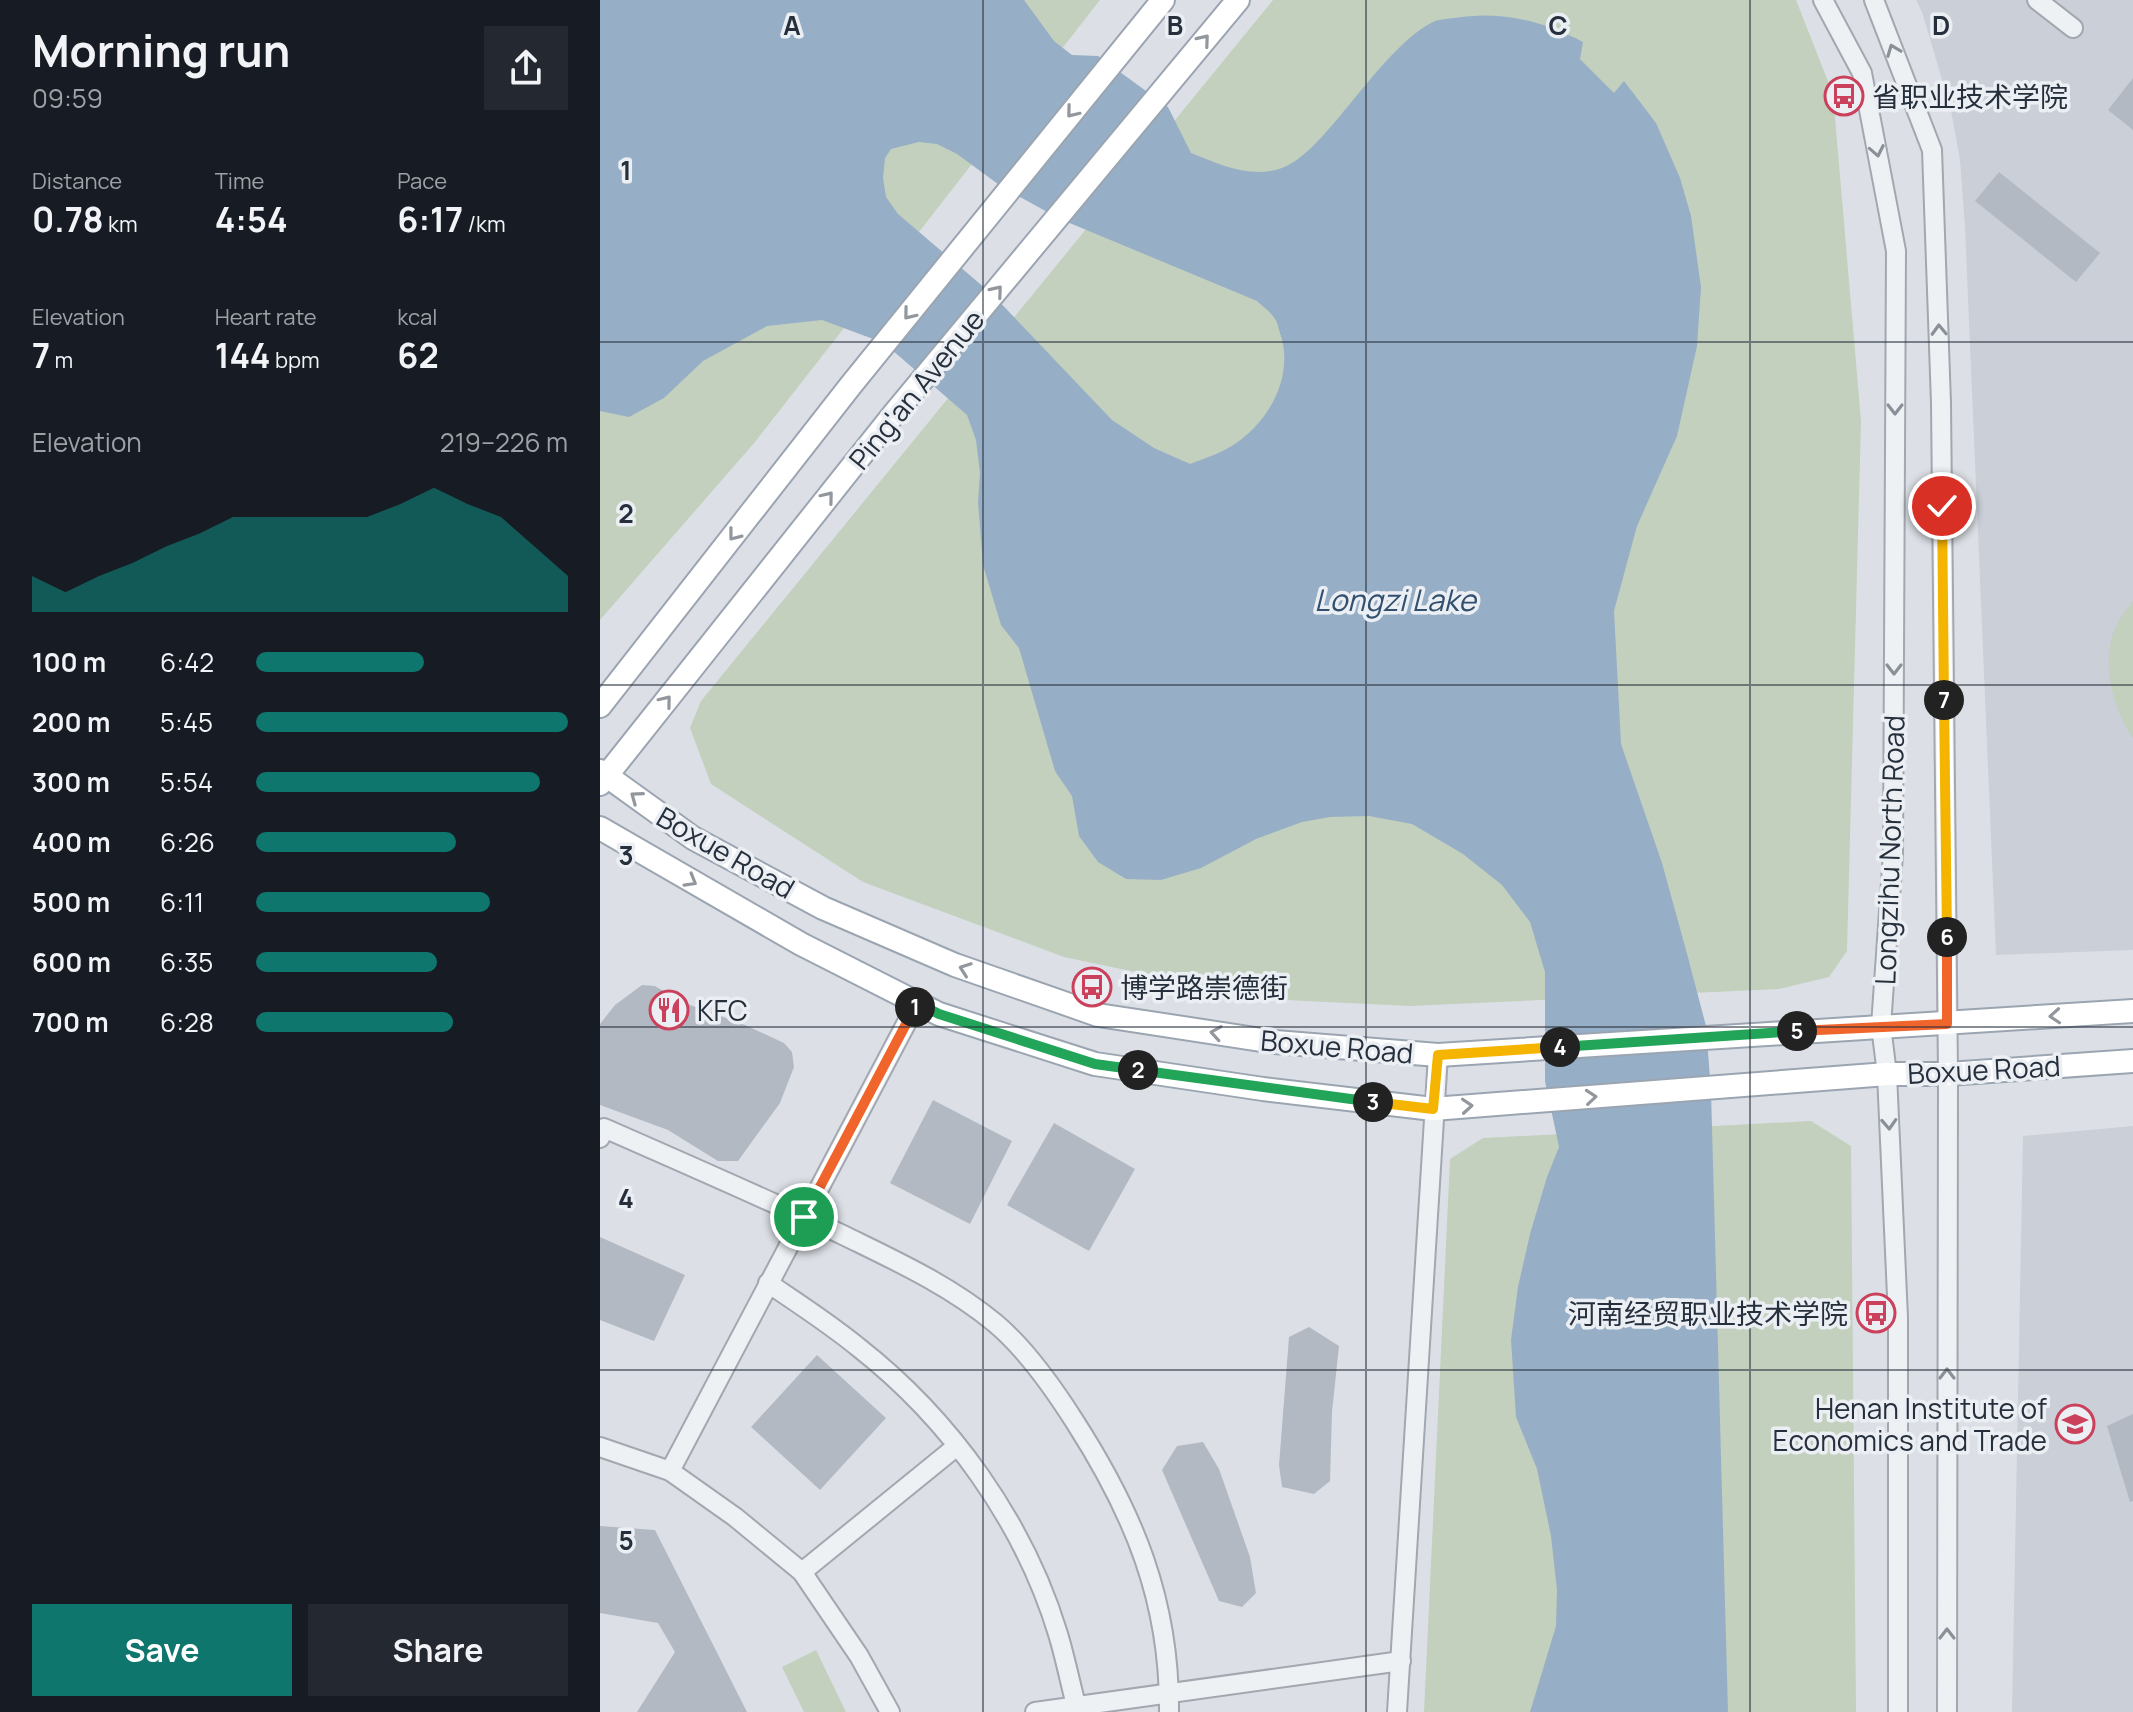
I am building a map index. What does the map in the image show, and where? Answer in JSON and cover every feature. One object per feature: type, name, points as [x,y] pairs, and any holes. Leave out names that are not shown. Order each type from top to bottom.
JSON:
[{"type":"main road","name":"Ping'an Avenue","points":[[600,706],[851,385],[1163,0]]},
{"type":"main road","name":"Ping'an Avenue","points":[[602,777],[893,415],[1238,0]]},
{"type":"main road","name":"Boxue Road","points":[[602,777],[693,838],[823,908],[955,965],[1098,1015],[1275,1042],[1438,1055],[2133,1011]]},
{"type":"main road","name":"Boxue Road","points":[[600,828],[801,944],[939,1014],[1095,1064],[1263,1089],[1433,1109],[1887,1074],[1948,1074],[2133,1061]]},
{"type":"street","name":"Longzihu North Road","points":[[1823,0],[1862,73],[1896,251],[1893,854],[1881,1026],[1887,1074],[1898,1318],[1898,1712]]},
{"type":"street","name":"Longzihu North Road","points":[[1874,0],[1932,150],[1941,403],[1948,1074],[1947,1712]]},
{"type":"street","points":[[2037,0],[2073,28]]},
{"type":"street","points":[[670,1471],[917,1003]]},
{"type":"street","points":[[1397,1712],[1438,1055]]},
{"type":"street","points":[[600,1138],[604,1128],[804,1217],[932,1279],[997,1325],[1053,1387],[1105,1469],[1137,1535],[1157,1595],[1167,1653],[1169,1703]]},
{"type":"street","points":[[768,1283],[860,1348],[901,1384],[984,1481],[1018,1538],[1058,1633],[1076,1705]]},
{"type":"street","points":[[802,1572],[957,1446]]},
{"type":"street","points":[[600,1447],[670,1471],[735,1517],[802,1572],[859,1656],[890,1712]]},
{"type":"street","points":[[1035,1712],[1076,1705],[1169,1703],[1401,1661]]},
{"type":"shaded area","points":[[1916,0],[2133,0],[2133,950],[1996,955],[1960,160],[1951,110]]},
{"type":"shaded area","name":"Henan Institute of Economics and Trade","points":[[2133,1126],[2133,1712],[2012,1712],[2023,1136]]},
{"type":"green space","points":[[600,0],[1100,0],[755,442],[600,620]]},
{"type":"green space","points":[[1273,0],[1796,0],[1833,94],[1861,421],[1847,951],[1829,977],[1779,989],[1410,1006],[1264,999],[1064,957],[863,882],[711,784],[690,728],[701,701]]},
{"type":"green space","points":[[2133,601],[2133,738],[2114,697],[2109,651],[2118,622]]},
{"type":"green space","points":[[1811,1121],[1851,1146],[1856,1712],[1424,1712],[1450,1159],[1483,1138]]},
{"type":"green space","points":[[816,1650],[846,1712],[804,1712],[782,1667]]},
{"type":"water","name":"Longzi Lake","points":[[600,0],[1024,0],[1054,41],[1072,55],[1098,56],[1168,107],[1191,153],[1256,172],[1279,169],[1302,156],[1405,42],[1439,20],[1488,15],[1537,23],[1583,42],[1580,59],[1614,93],[1624,81],[1656,123],[1680,178],[1691,216],[1701,287],[1697,346],[1677,436],[1637,526],[1614,611],[1621,744],[1662,863],[1706,1026],[1711,1091],[1728,1712],[1530,1712],[1556,1626],[1557,1590],[1551,1536],[1537,1469],[1516,1417],[1511,1340],[1518,1287],[1530,1234],[1559,1147],[1545,1081],[1545,972],[1530,922],[1502,885],[1463,854],[1412,824],[1369,816],[1330,817],[1302,822],[1256,839],[1201,868],[1161,880],[1126,879],[1098,862],[1079,836],[1072,796],[1055,771],[1019,648],[1001,625],[983,565],[978,502],[980,473],[976,440],[967,415],[884,343],[822,320],[767,326],[703,361],[664,398],[629,417],[600,411]],"holes":[[[919,142],[937,144],[957,154],[1002,187],[1060,219],[1257,301],[1276,321],[1284,352],[1280,384],[1266,414],[1230,447],[1190,464],[1154,448],[1112,420],[993,295],[898,214],[886,197],[883,178],[885,158],[891,149]]]},
{"type":"building","points":[[2133,78],[2133,130],[2108,110]]},
{"type":"building","points":[[1999,172],[2100,253],[2076,282],[1975,201]]},
{"type":"building","points":[[642,985],[655,986],[682,1002],[745,1025],[784,1043],[792,1052],[794,1067],[780,1103],[738,1161],[718,1161],[668,1130],[600,1105],[600,1024],[615,1005]]},
{"type":"building","points":[[933,1100],[1012,1141],[970,1224],[890,1183]]},
{"type":"building","points":[[1054,1123],[1135,1169],[1089,1251],[1007,1205]]},
{"type":"building","points":[[600,1237],[685,1275],[654,1341],[600,1320]]},
{"type":"building","points":[[1309,1327],[1339,1346],[1332,1412],[1330,1481],[1314,1494],[1282,1487],[1279,1465],[1289,1337]]},
{"type":"building","points":[[817,1355],[886,1418],[820,1490],[751,1427]]},
{"type":"building","points":[[2133,1414],[2133,1501],[2130,1502],[2107,1426]]},
{"type":"building","points":[[1203,1442],[1219,1469],[1250,1557],[1256,1593],[1242,1607],[1219,1601],[1162,1470],[1177,1446]]},
{"type":"building","points":[[600,1526],[655,1530],[747,1712],[637,1712],[675,1652],[658,1623],[600,1613]]},
{"type":"place","name":"省职业技术学院","points":[[1844,96]]},
{"type":"place","name":"博学路崇德街","points":[[1092,987]]},
{"type":"place","name":"KFC","points":[[669,1010]]},
{"type":"place","name":"河南经贸职业技术学院","points":[[1876,1313]]},
{"type":"place","name":"Henan Institute of Economics and Trade","points":[[2075,1424]]},
{"type":"route","points":[[804,1217],[917,1003],[939,1014],[1095,1064],[1263,1089],[1433,1109],[1438,1055],[1947,1024],[1942,506]]}]
